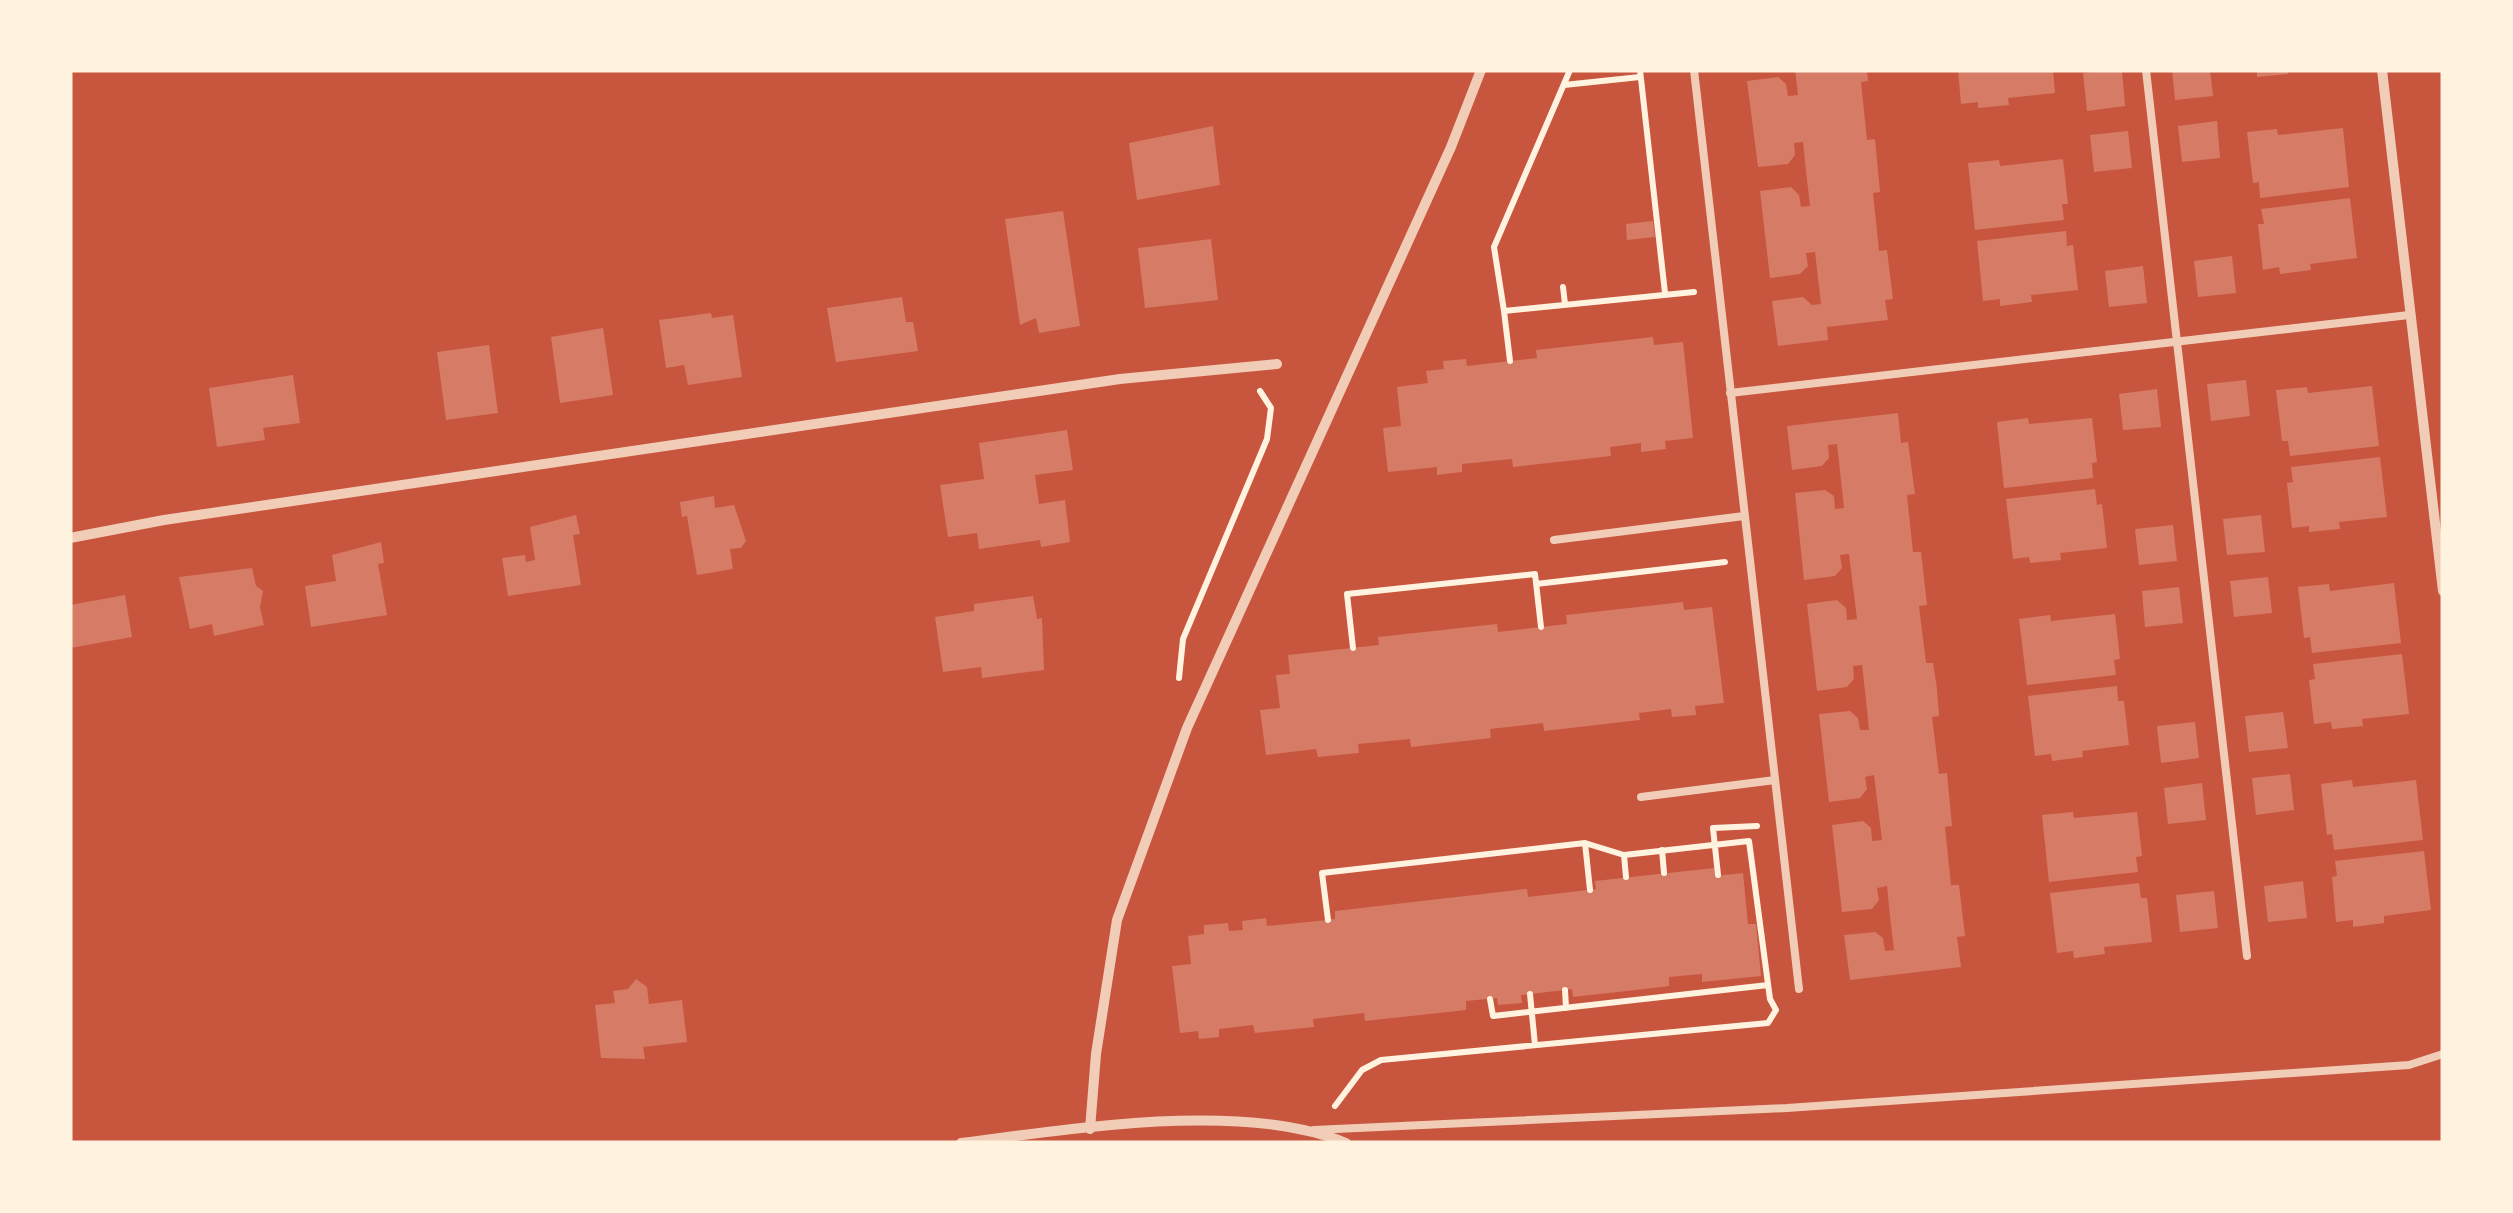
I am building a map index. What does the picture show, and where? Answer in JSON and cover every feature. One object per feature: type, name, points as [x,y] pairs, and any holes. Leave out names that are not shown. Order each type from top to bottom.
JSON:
[{"type":"street","points":[[1090,1129],[1096,1054],[1117,920],[1187,728],[1451,147],[1481,70]]},
{"type":"street","points":[[2382,70],[2443,591]]},
{"type":"street","points":[[70,538],[164,520],[1120,379],[1277,364]]},
{"type":"street","points":[[961,1143],[1090,1129],[1267,1122],[1314,1130],[1346,1143]]},
{"type":"lane","points":[[1694,70],[1800,989]]},
{"type":"lane","points":[[2146,70],[2247,956]]},
{"type":"lane","points":[[1730,393],[2409,315]]},
{"type":"lane","points":[[1554,540],[1744,516]]},
{"type":"lane","points":[[1641,797],[1775,780]]},
{"type":"lane","points":[[1314,1130],[1787,1108],[2409,1065],[2443,1054]]},
{"type":"path","points":[[1510,361],[1494,247],[1570,70]]},
{"type":"path","points":[[1564,85],[1640,73],[1665,293]]},
{"type":"path","points":[[1563,287],[1564,304]]},
{"type":"path","points":[[1504,311],[1694,290]]},
{"type":"path","points":[[1187,728],[1178,688],[1183,639],[1267,439],[1271,408],[1241,374],[1216,370]]},
{"type":"path","points":[[1536,584],[1725,562]]},
{"type":"path","points":[[1353,648],[1347,594],[1535,574],[1541,627]]},
{"type":"path","points":[[1314,1130],[1362,1070],[1381,1060],[1768,1024],[1775,1019],[1776,1010],[1768,985],[1747,824],[1713,828],[1718,876]]},
{"type":"path","points":[[1328,920],[1322,873],[1585,844],[1624,854],[1749,841]]},
{"type":"path","points":[[1585,844],[1590,890]]},
{"type":"path","points":[[1662,850],[1664,873]]},
{"type":"path","points":[[1624,854],[1626,878]]},
{"type":"path","points":[[1715,981],[1716,990]]},
{"type":"path","points":[[1490,999],[1492,1016],[1768,985]]},
{"type":"path","points":[[1662,986],[1664,996]]},
{"type":"path","points":[[1564,990],[1566,1008]]},
{"type":"path","points":[[1530,994],[1534,1045]]},
{"type":"building","points":[[1795,70],[1867,70],[1868,81],[1861,82],[1867,140],[1875,139],[1880,192],[1873,193],[1879,251],[1887,250],[1893,299],[1885,300],[1888,320],[1827,327],[1828,340],[1778,346],[1772,301],[1803,297],[1812,305],[1821,304],[1815,252],[1806,253],[1808,266],[1800,274],[1770,278],[1760,191],[1791,187],[1799,195],[1801,207],[1810,206],[1803,142],[1794,143],[1795,155],[1788,164],[1758,167],[1747,81],[1778,77],[1786,84],[1788,96],[1798,95]]},
{"type":"building","points":[[1958,70],[2053,70],[2055,93],[2008,98],[2009,105],[1978,108],[1978,102],[1961,104]]},
{"type":"building","points":[[2122,70],[2125,106],[2087,111],[2083,73]]},
{"type":"building","points":[[2172,70],[2210,70],[2213,96],[2175,100]]},
{"type":"building","points":[[2257,70],[2288,70],[2288,74],[2257,77]]},
{"type":"building","points":[[2217,121],[2220,158],[2182,162],[2178,126]]},
{"type":"building","points":[[1213,126],[1220,185],[1137,200],[1129,143]]},
{"type":"building","points":[[2343,128],[2349,187],[2260,198],[2259,182],[2253,183],[2247,132],[2277,129],[2278,135]]},
{"type":"building","points":[[2128,131],[2132,168],[2094,172],[2090,135]]},
{"type":"building","points":[[2063,159],[2068,204],[2062,204],[2064,220],[1975,230],[1968,163],[1999,160],[2000,166]]},
{"type":"building","points":[[2350,198],[2357,258],[2310,264],[2311,270],[2280,274],[2279,267],[2263,270],[2258,224],[2264,224],[2261,209]]},
{"type":"building","points":[[1063,211],[1080,326],[1039,333],[1036,318],[1020,325],[1005,219]]},
{"type":"building","points":[[1653,221],[1655,237],[1627,240],[1626,224]]},
{"type":"building","points":[[2066,231],[2067,246],[2073,245],[2078,290],[2031,295],[2032,302],[2000,306],[2000,299],[1983,301],[1977,241]]},
{"type":"building","points":[[1211,239],[1218,300],[1145,308],[1138,248]]},
{"type":"building","points":[[2232,256],[2236,293],[2198,297],[2194,261]]},
{"type":"building","points":[[2143,266],[2147,303],[2109,307],[2105,271]]},
{"type":"building","points":[[902,297],[906,322],[913,322],[918,351],[836,362],[827,308]]},
{"type":"building","points":[[711,313],[712,318],[733,315],[742,377],[688,385],[684,365],[666,368],[659,320]]},
{"type":"building","points":[[603,328],[613,395],[560,403],[551,337]]},
{"type":"building","points":[[1653,337],[1654,345],[1683,342],[1693,438],[1665,441],[1666,449],[1641,452],[1641,443],[1610,447],[1611,456],[1513,467],[1512,459],[1462,464],[1462,472],[1437,475],[1437,467],[1388,472],[1383,428],[1401,426],[1397,387],[1428,383],[1426,371],[1444,369],[1443,361],[1466,359],[1467,366],[1537,358],[1536,350]]},
{"type":"building","points":[[489,345],[498,413],[446,420],[437,352]]},
{"type":"building","points":[[293,375],[300,423],[263,428],[265,440],[217,447],[209,388]]},
{"type":"building","points":[[2246,380],[2250,416],[2211,421],[2207,384]]},
{"type":"building","points":[[2372,386],[2379,446],[2290,456],[2288,441],[2282,441],[2276,390],[2307,387],[2308,393]]},
{"type":"building","points":[[2157,389],[2161,427],[2123,430],[2119,394]]},
{"type":"building","points":[[1898,413],[1901,443],[1908,442],[1915,494],[1907,495],[1913,552],[1921,552],[1927,605],[1919,606],[1926,663],[1933,663],[1937,689],[1939,716],[1932,717],[1939,774],[1947,773],[1952,826],[1945,827],[1951,885],[1959,885],[1965,936],[1957,937],[1961,967],[1850,980],[1844,935],[1875,932],[1883,938],[1885,951],[1894,950],[1887,886],[1877,888],[1879,900],[1872,909],[1842,912],[1832,825],[1863,821],[1871,828],[1872,841],[1882,840],[1874,775],[1865,777],[1867,789],[1860,798],[1829,802],[1819,714],[1850,711],[1858,718],[1860,730],[1869,730],[1862,665],[1853,666],[1854,679],[1847,687],[1817,691],[1807,604],[1837,600],[1846,608],[1847,620],[1857,619],[1849,554],[1840,555],[1842,568],[1835,576],[1804,580],[1795,493],[1825,490],[1834,496],[1835,509],[1844,508],[1837,444],[1828,445],[1829,458],[1822,466],[1792,470],[1787,426]]},
{"type":"building","points":[[2028,418],[2029,424],[2092,418],[2097,462],[2092,463],[2093,478],[2004,488],[1997,422]]},
{"type":"building","points":[[1067,430],[1073,470],[1035,475],[1039,504],[1065,500],[1070,542],[1041,547],[1040,540],[979,549],[977,533],[948,537],[940,485],[984,479],[979,443]]},
{"type":"building","points":[[2380,457],[2387,517],[2339,522],[2340,529],[2309,532],[2309,526],[2292,528],[2287,483],[2293,482],[2291,467]]},
{"type":"building","points":[[2095,489],[2097,505],[2102,504],[2107,548],[2060,553],[2061,560],[2030,563],[2029,557],[2013,559],[2006,499]]},
{"type":"building","points":[[714,496],[715,508],[734,505],[746,541],[741,548],[730,549],[733,569],[697,575],[687,516],[682,517],[680,502]]},
{"type":"building","points":[[576,515],[580,534],[573,535],[581,585],[508,596],[502,558],[525,555],[526,562],[535,560],[530,527]]},
{"type":"building","points":[[2261,515],[2265,552],[2227,555],[2223,519]]},
{"type":"building","points":[[2173,525],[2177,561],[2139,565],[2135,529]]},
{"type":"building","points":[[381,542],[384,563],[378,564],[387,615],[311,627],[305,586],[336,581],[332,555]]},
{"type":"building","points":[[252,568],[256,586],[263,591],[260,607],[264,625],[214,636],[212,624],[190,629],[179,577]]},
{"type":"building","points":[[2268,577],[2272,613],[2234,617],[2230,581]]},
{"type":"building","points":[[2394,583],[2401,643],[2312,653],[2310,637],[2304,638],[2298,587],[2329,584],[2330,591]]},
{"type":"building","points":[[2179,587],[2183,623],[2145,627],[2142,591]]},
{"type":"building","points":[[125,595],[132,637],[70,648],[70,605]]},
{"type":"building","points":[[1033,596],[1037,619],[1042,618],[1044,670],[982,678],[981,667],[943,672],[935,617],[974,611],[974,604]]},
{"type":"building","points":[[1683,602],[1684,610],[1712,607],[1724,703],[1695,706],[1696,715],[1672,717],[1671,709],[1639,713],[1640,720],[1544,731],[1543,723],[1490,729],[1491,738],[1411,747],[1410,739],[1358,744],[1359,753],[1318,757],[1316,749],[1266,755],[1260,710],[1280,708],[1276,675],[1290,674],[1288,655],[1379,645],[1378,637],[1497,624],[1498,632],[1567,624],[1566,615]]},
{"type":"building","points":[[2115,614],[2120,659],[2114,660],[2116,675],[2027,685],[2019,619],[2050,615],[2051,621]]},
{"type":"building","points":[[2402,654],[2409,714],[2362,719],[2363,726],[2332,729],[2331,722],[2314,724],[2309,680],[2315,679],[2313,664]]},
{"type":"building","points":[[2117,686],[2118,701],[2124,701],[2129,745],[2082,751],[2083,757],[2052,761],[2051,754],[2035,756],[2028,696]]},
{"type":"building","points":[[2283,712],[2288,748],[2249,752],[2245,716]]},
{"type":"building","points":[[2195,722],[2199,758],[2161,763],[2157,726]]},
{"type":"building","points":[[2290,774],[2294,810],[2256,815],[2252,778]]},
{"type":"building","points":[[2352,780],[2353,787],[2416,780],[2423,840],[2334,850],[2332,834],[2327,835],[2321,784]]},
{"type":"building","points":[[2202,783],[2206,820],[2168,824],[2164,788]]},
{"type":"building","points":[[2073,812],[2074,818],[2137,812],[2142,856],[2136,857],[2138,872],[2049,882],[2042,815]]},
{"type":"building","points":[[2424,851],[2431,910],[2384,916],[2384,923],[2353,927],[2353,920],[2336,922],[2332,877],[2337,876],[2335,861]]},
{"type":"building","points":[[1714,868],[1715,876],[1743,873],[1748,924],[1756,924],[1761,976],[1702,982],[1702,974],[1669,977],[1669,986],[1662,987],[1573,997],[1572,989],[1521,995],[1522,1003],[1498,1005],[1497,998],[1466,1001],[1466,1010],[1365,1021],[1364,1013],[1313,1019],[1314,1027],[1255,1033],[1253,1025],[1219,1029],[1219,1037],[1199,1039],[1198,1031],[1180,1033],[1172,966],[1191,964],[1188,936],[1204,934],[1204,925],[1228,923],[1229,931],[1243,930],[1242,921],[1266,918],[1267,926],[1328,920],[1335,919],[1335,911],[1527,889],[1528,897],[1596,889],[1595,881]]},
{"type":"building","points":[[2303,881],[2307,918],[2268,922],[2264,886]]},
{"type":"building","points":[[2139,883],[2141,898],[2147,898],[2152,942],[2104,947],[2105,954],[2074,958],[2073,951],[2057,953],[2050,893]]},
{"type":"building","points":[[2214,891],[2218,928],[2180,932],[2176,895]]},
{"type":"building","points":[[636,979],[647,987],[649,1004],[682,1000],[687,1042],[643,1047],[645,1059],[601,1058],[595,1005],[615,1003],[613,991],[628,989]]}]
